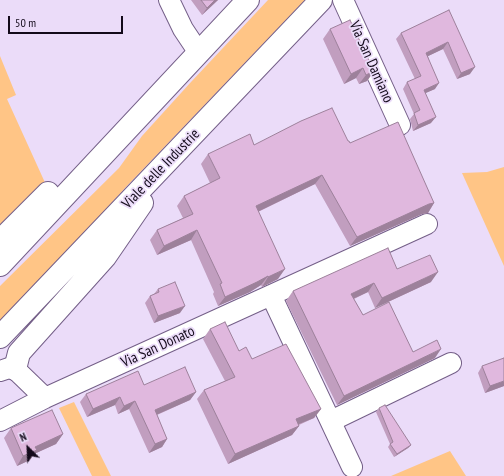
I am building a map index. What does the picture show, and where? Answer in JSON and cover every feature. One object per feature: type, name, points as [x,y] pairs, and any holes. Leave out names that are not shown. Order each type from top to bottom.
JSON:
[{"type":"main road","points":[[0,265],[248,0]]},
{"type":"main road","name":"Viale delle Industrie","points":[[0,337],[321,0]]},
{"type":"main road","points":[[0,241],[121,120],[157,98]]},
{"type":"main road","points":[[8,370],[19,353],[105,257],[180,148]]},
{"type":"street","points":[[169,0],[183,29],[199,53]]},
{"type":"street","name":"Via San Damiano","points":[[343,0],[400,125]]},
{"type":"street","name":"Via San Donato","points":[[0,421],[45,398],[427,224]]},
{"type":"street","points":[[271,295],[352,467]]},
{"type":"street","points":[[330,421],[450,363]]},
{"type":"street","points":[[0,386],[8,370],[45,398]]},
{"type":"shaded area","points":[[268,0],[305,0],[126,187],[60,260],[0,322],[0,286],[119,168],[142,136]]},
{"type":"shaded area","points":[[0,56],[16,95],[7,99],[47,187],[0,233]]},
{"type":"shaded area","points":[[504,167],[504,266],[462,173],[487,172]]},
{"type":"shaded area","points":[[74,402],[111,476],[92,476],[59,408]]},
{"type":"shaded area","points":[[450,451],[466,476],[391,476]]},
{"type":"building","points":[[201,0],[215,0],[207,8]]},
{"type":"building","points":[[449,10],[475,67],[461,73],[448,42],[426,53],[439,83],[424,90],[436,117],[418,125],[414,113],[420,110],[407,82],[421,76],[401,33]]},
{"type":"building","points":[[350,20],[374,71],[366,75],[363,68],[351,74],[330,29]]},
{"type":"building","points":[[332,108],[350,143],[398,122],[434,203],[357,237],[322,175],[256,206],[285,269],[225,297],[220,284],[222,283],[197,230],[164,246],[157,230],[193,214],[184,196],[220,178],[208,154],[250,134],[254,145],[301,121]]},
{"type":"building","points":[[388,248],[397,269],[430,255],[438,272],[382,298],[374,283],[351,294],[363,315],[389,302],[413,352],[437,340],[441,349],[344,396],[293,291]]},
{"type":"building","points":[[175,282],[185,306],[158,316],[150,296],[159,292],[158,289]]},
{"type":"building","points":[[225,322],[239,351],[246,347],[252,359],[286,344],[321,409],[296,419],[299,426],[235,454],[204,390],[235,377],[210,329]]},
{"type":"building","points":[[504,358],[504,381],[490,386],[482,366]]},
{"type":"building","points":[[185,367],[196,392],[155,410],[167,439],[155,444],[135,401],[124,406],[120,397],[93,409],[86,394],[138,371],[144,385]]},
{"type":"building","points":[[385,405],[411,445],[397,454],[390,444],[393,442],[379,408]]},
{"type":"building","points":[[52,410],[63,434],[35,447],[37,450],[23,456],[11,428]]}]
